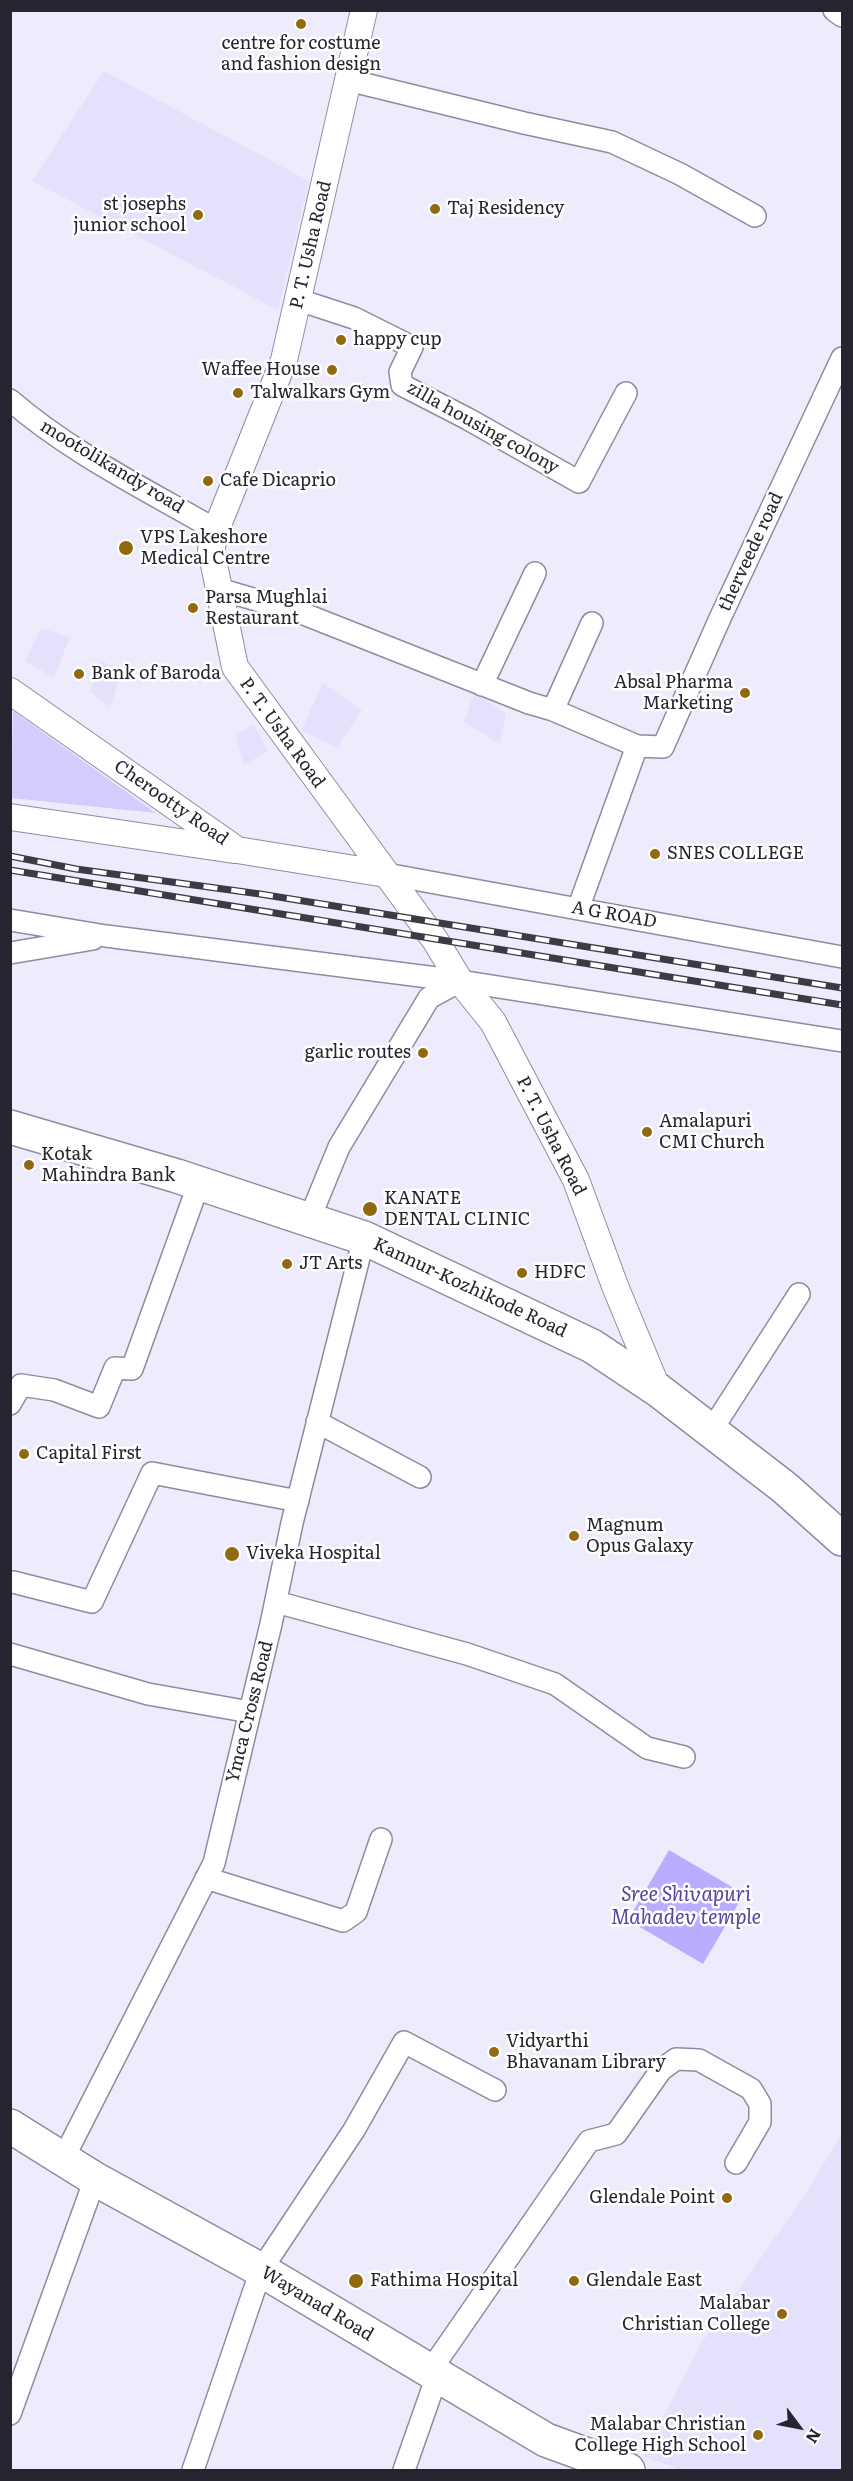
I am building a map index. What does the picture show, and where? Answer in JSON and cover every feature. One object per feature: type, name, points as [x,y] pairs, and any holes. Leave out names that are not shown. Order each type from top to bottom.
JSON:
[{"type":"main road","name":"Kannur-Kozhikode Road","points":[[10,1127],[199,1183],[364,1239],[592,1346],[658,1390],[785,1488],[843,1539]]},
{"type":"main road","name":"Wayanad Road","points":[[10,2126],[95,2179],[261,2270],[546,2440],[625,2470]]},
{"type":"street","name":"P. T. Usha Road","points":[[364,10],[284,360],[216,530],[211,550],[235,667],[435,940],[460,981],[493,1022],[576,1180],[615,1286],[658,1390]]},
{"type":"street","points":[[834,10],[843,16]]},
{"type":"street","points":[[348,80],[612,142],[680,174],[755,216]]},
{"type":"street","name":"zilla housing colony","points":[[299,300],[354,318],[412,347],[400,372],[402,385],[468,419],[579,483],[626,393]]},
{"type":"street","name":"therveede road","points":[[637,746],[663,747],[843,358]]},
{"type":"street","name":"mootolikandy road","points":[[10,400],[30,417],[109,468],[216,530]]},
{"type":"street","points":[[482,685],[535,573]]},
{"type":"street","points":[[219,589],[304,614],[529,704],[553,710],[637,746],[578,909]]},
{"type":"street","points":[[553,710],[592,623]]},
{"type":"street","name":"Cherootty Road","points":[[10,691],[237,850],[386,874]]},
{"type":"street","points":[[10,817],[237,850]]},
{"type":"street","name":"A G ROAD","points":[[386,874],[843,957]]},
{"type":"street","points":[[10,920],[106,936],[460,981],[843,1041]]},
{"type":"street","points":[[10,953],[106,936]]},
{"type":"street","points":[[309,1220],[339,1148],[429,998],[460,981]]},
{"type":"street","points":[[10,1404],[21,1385],[54,1390],[99,1407],[115,1368],[132,1369],[199,1183]]},
{"type":"street","name":"Ymca Cross Road","points":[[63,2159],[214,1863],[298,1501],[364,1239]]},
{"type":"street","points":[[711,1431],[799,1294]]},
{"type":"street","points":[[317,1422],[420,1477]]},
{"type":"street","points":[[13,1582],[92,1602],[152,1473],[298,1501]]},
{"type":"street","points":[[276,1602],[467,1654],[555,1684],[647,1748],[684,1757]]},
{"type":"street","points":[[10,1654],[148,1694],[250,1712]]},
{"type":"street","points":[[206,1878],[343,1921],[356,1912],[381,1839]]},
{"type":"street","points":[[193,2470],[261,2270],[354,2130],[404,2042],[495,2091]]},
{"type":"street","points":[[404,2470],[434,2373],[589,2141],[616,2134],[661,2070],[675,2059],[699,2060],[751,2089],[760,2104],[760,2122],[736,2163]]},
{"type":"street","points":[[10,2414],[95,2179]]},
{"type":"shaded area","name":"st josephs junior school","points":[[104,71],[309,181],[278,310],[32,181]]},
{"type":"shaded area","points":[[41,628],[70,637],[54,678],[25,661]]},
{"type":"shaded area","points":[[101,661],[123,670],[110,707],[90,692]]},
{"type":"shaded area","points":[[323,683],[362,710],[337,747],[301,731]]},
{"type":"shaded area","points":[[474,693],[506,713],[500,744],[464,722]]},
{"type":"shaded area","points":[[13,711],[156,813],[11,798]]},
{"type":"shaded area","points":[[254,724],[268,751],[244,765],[236,735]]},
{"type":"shaded area","name":"Malabar Christian College","points":[[842,2134],[842,2470],[681,2470],[643,2456],[702,2342],[804,2196]]},
{"type":"water","name":"Sree Shivapuri Mahadev temple","points":[[669,1850],[744,1894],[703,1964],[628,1920]]},
{"type":"railway","points":[[10,856],[76,869],[260,894],[842,988]]},
{"type":"railway","points":[[10,870],[842,1005]]},
{"type":"place","name":"centre for costume and fashion design","points":[[301,24]]},
{"type":"place","name":"Taj Residency","points":[[435,209]]},
{"type":"place","name":"st josephs junior school","points":[[198,215]]},
{"type":"place","name":"happy cup","points":[[341,340]]},
{"type":"place","name":"Waffee House","points":[[332,370]]},
{"type":"place","name":"Talwalkars Gym","points":[[238,393]]},
{"type":"place","name":"Cafe Dicaprio","points":[[208,481]]},
{"type":"place","name":"VPS Lakeshore Medical Centre","points":[[126,548]]},
{"type":"place","name":"Parsa Mughlai Restaurant","points":[[193,608]]},
{"type":"place","name":"Bank of Baroda","points":[[79,674]]},
{"type":"place","name":"Absal Pharma Marketing","points":[[745,693]]},
{"type":"place","name":"SNES COLLEGE","points":[[655,854]]},
{"type":"place","name":"garlic routes","points":[[423,1053]]},
{"type":"place","name":"Amalapuri CMI Church","points":[[647,1132]]},
{"type":"place","name":"Kotak Mahindra Bank","points":[[29,1165]]},
{"type":"place","name":"KANATE DENTAL CLINIC","points":[[370,1209]]},
{"type":"place","name":"JT Arts","points":[[287,1264]]},
{"type":"place","name":"HDFC","points":[[522,1273]]},
{"type":"place","name":"Capital First","points":[[24,1454]]},
{"type":"place","name":"Magnum Opus Galaxy","points":[[574,1536]]},
{"type":"place","name":"Viveka Hospital","points":[[232,1554]]},
{"type":"place","name":"Vidyarthi Bhavanam Library","points":[[494,2052]]},
{"type":"place","name":"Glendale Point","points":[[727,2198]]},
{"type":"place","name":"Fathima Hospital","points":[[356,2281]]},
{"type":"place","name":"Glendale East","points":[[574,2281]]},
{"type":"place","name":"Malabar Christian College","points":[[782,2314]]},
{"type":"place","name":"Malabar Christian College High School","points":[[758,2435]]}]
